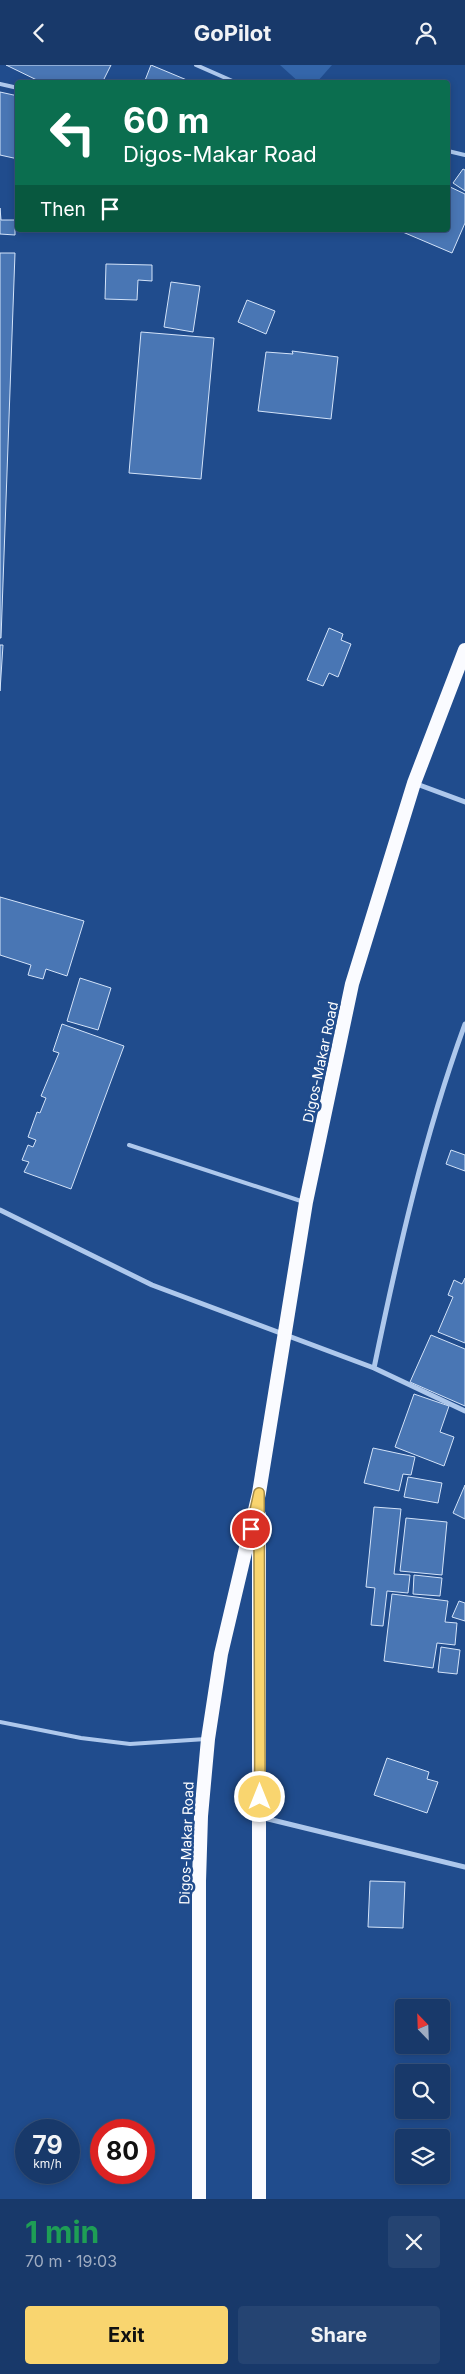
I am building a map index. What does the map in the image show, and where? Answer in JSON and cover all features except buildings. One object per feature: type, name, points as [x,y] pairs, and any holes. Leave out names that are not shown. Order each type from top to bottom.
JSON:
[{"type":"highway","name":"Digos-Makar Road","points":[[199,2199],[199,1881],[201,1816],[208,1739],[221,1654],[259,1493],[306,1202],[352,984],[414,783],[465,650]]},
{"type":"highway","name":"Digos-Makar Road","points":[[259,1493],[259,2199]]},
{"type":"street","points":[[414,783],[465,802]]},
{"type":"street","points":[[374,1368],[402,1234],[420,1163],[465,1024]]},
{"type":"street","points":[[0,1210],[152,1285],[283,1336],[374,1368],[465,1411]]},
{"type":"street","points":[[260,1817],[465,1867]]},
{"type":"lane","points":[[196,65],[230,80]]},
{"type":"lane","points":[[0,84],[15,87]]},
{"type":"lane","points":[[450,151],[465,155]]},
{"type":"lane","points":[[129,1145],[306,1202]]},
{"type":"lane","points":[[0,1722],[81,1738],[130,1744],[208,1739]]},
{"type":"shaded area","points":[[280,65],[332,65],[319,80],[297,80]]},
{"type":"route","points":[[251,1529],[259,1493],[260,1797]]}]
